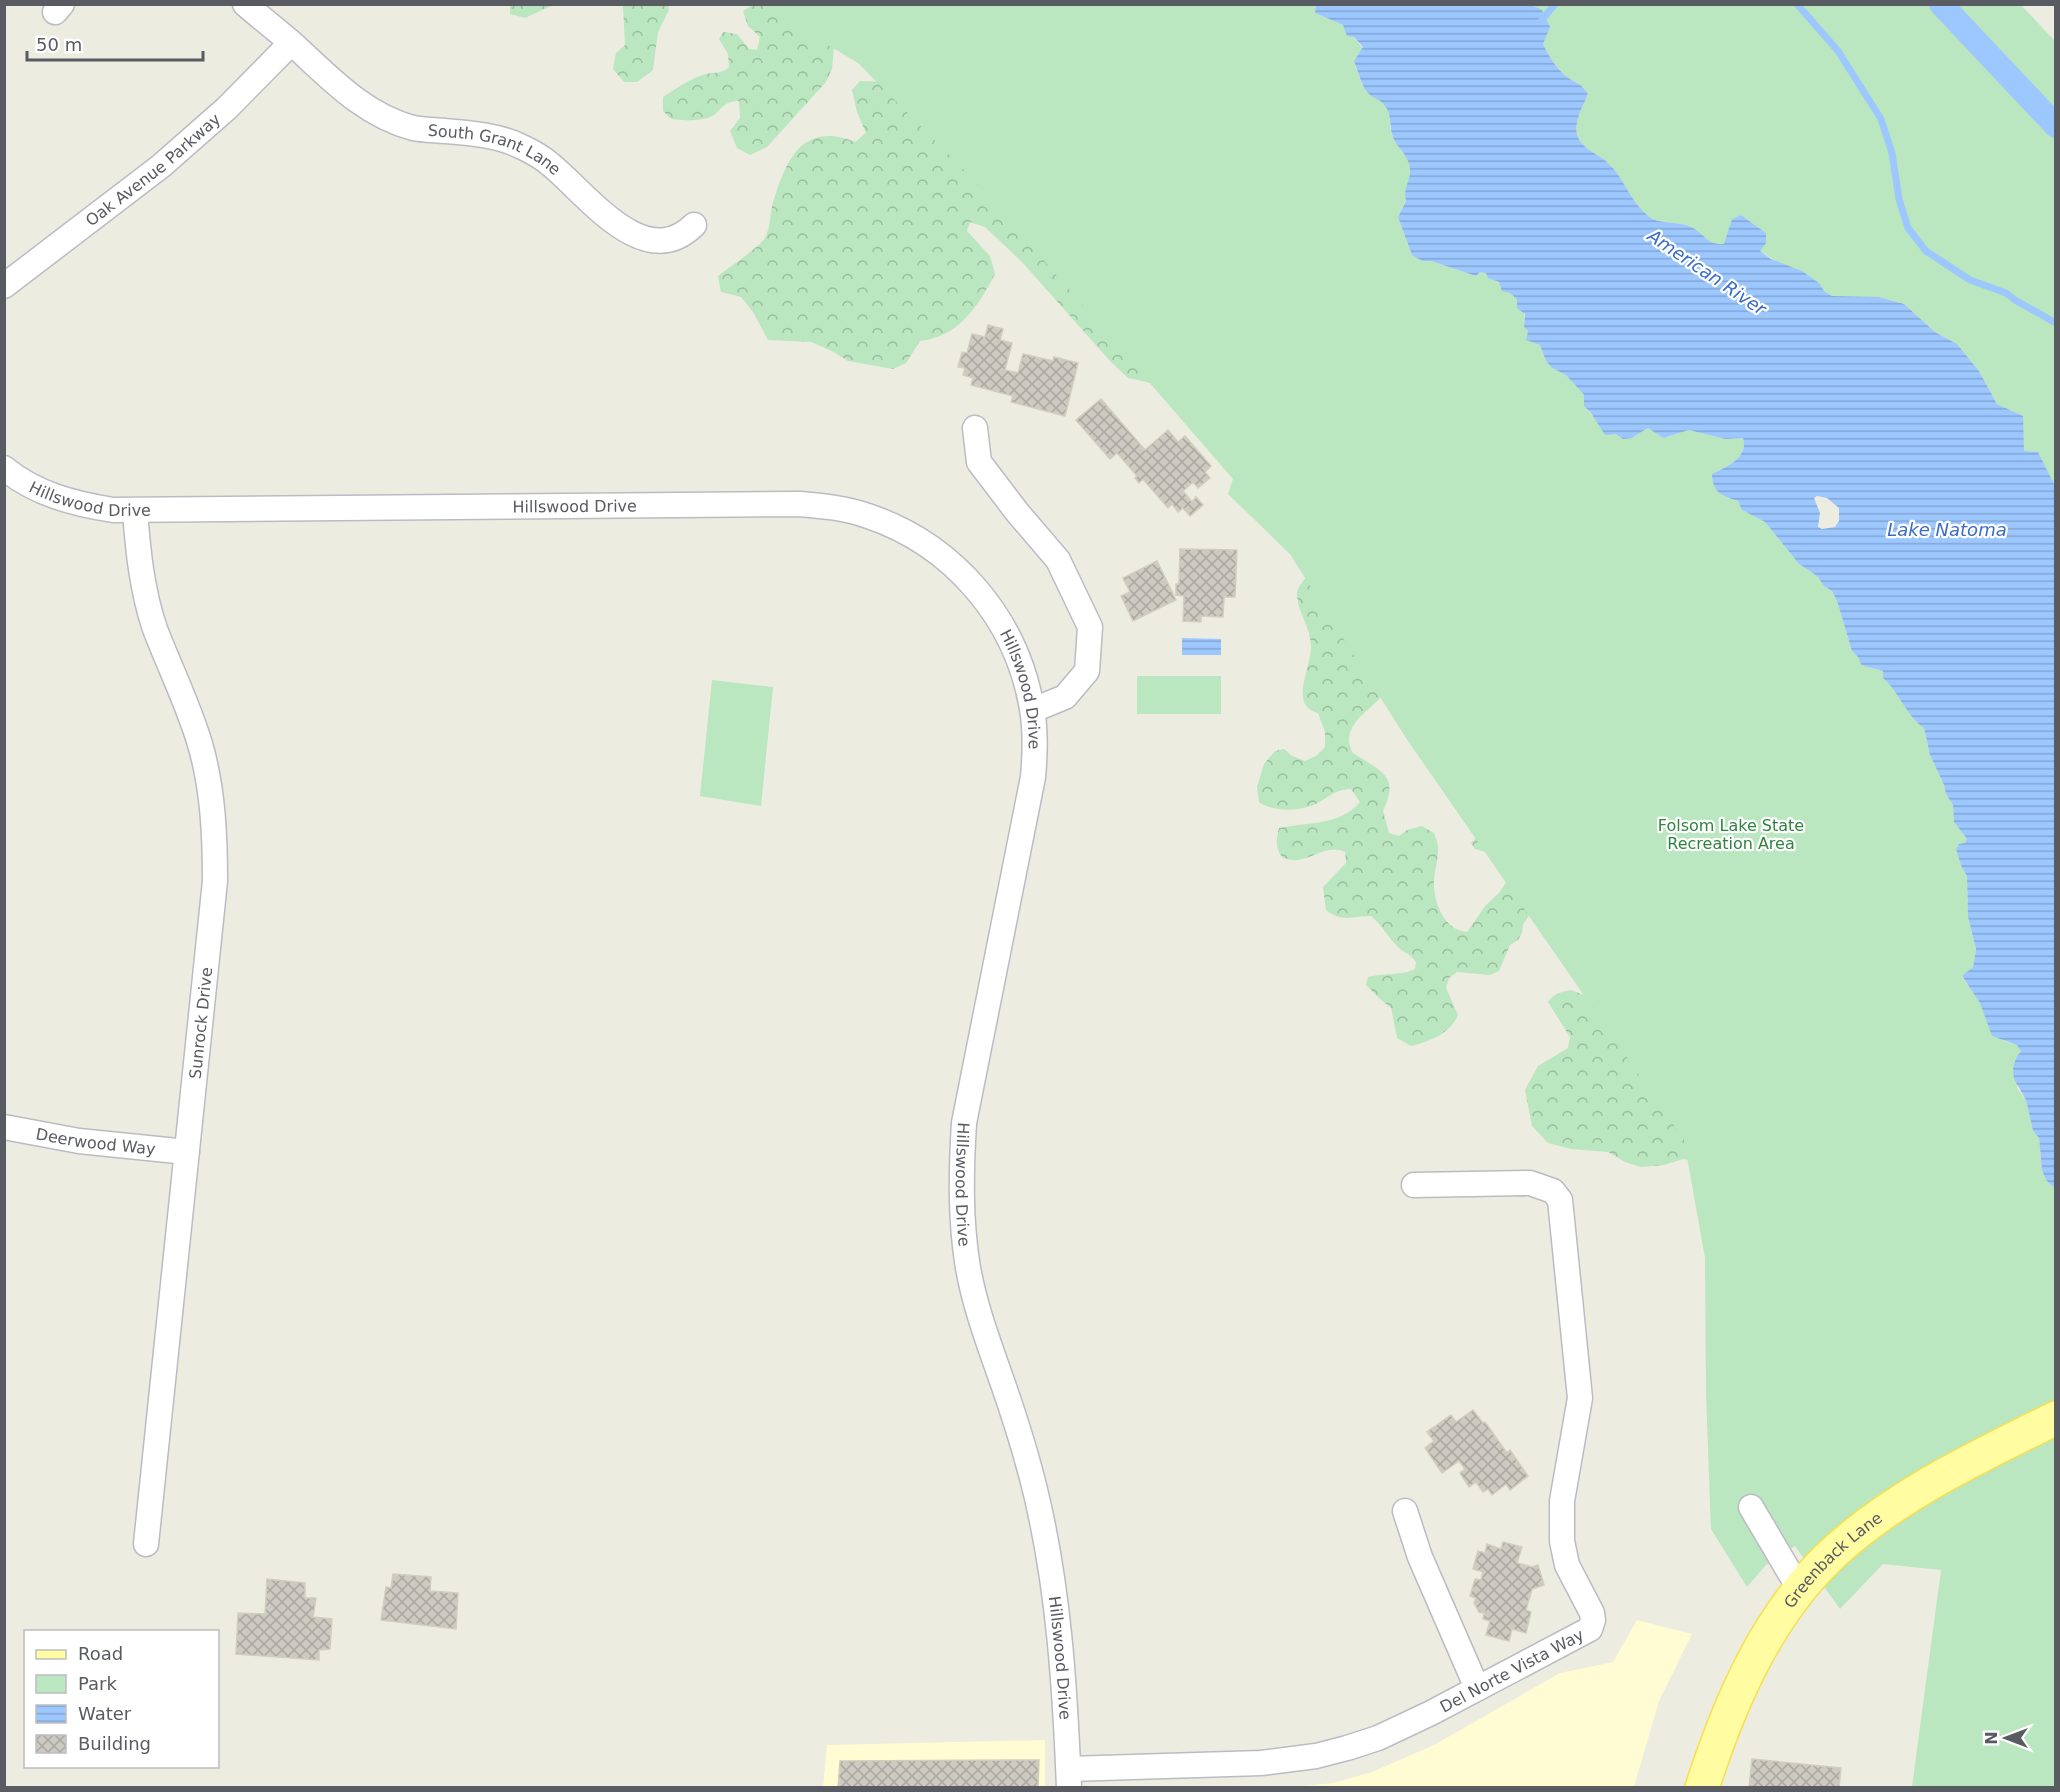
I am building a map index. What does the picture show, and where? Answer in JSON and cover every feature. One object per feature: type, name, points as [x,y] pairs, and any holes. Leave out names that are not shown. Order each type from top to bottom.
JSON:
[{"type":"main road","name":"Greenback Lane","points":[[1702,1788],[1732,1707],[1753,1662],[1800,1590],[1831,1556],[1871,1522],[1913,1494],[1962,1465],[2055,1418]]},
{"type":"street","name":"South Grant Lane","points":[[244,4],[343,90],[382,117],[414,128],[481,135],[502,139],[520,146],[551,165],[615,224],[629,233],[662,240],[685,234],[694,225]]},
{"type":"street","name":"Oak Avenue Parkway","points":[[4,286],[161,166],[227,108],[291,43]]},
{"type":"street","points":[[975,428],[979,462],[1058,560],[1090,627],[1087,671],[1065,697],[1033,710]]},
{"type":"street","name":"Hillswood Drive","points":[[4,468],[28,484],[69,501],[113,510],[800,504],[834,507],[866,515],[898,528],[927,544],[954,565],[977,589],[997,616],[1025,677],[1033,710],[1035,744],[1033,777],[964,1123],[961,1172],[962,1221],[968,1269],[979,1317],[1016,1422],[1036,1494],[1051,1567],[1060,1642],[1069,1778]]},
{"type":"street","name":"Sunrock Drive","points":[[135,511],[144,589],[155,627],[187,704],[201,747],[210,791],[215,835],[215,881],[146,1545]]},
{"type":"street","name":"Deerwood Way","points":[[4,1127],[79,1141],[187,1152]]},
{"type":"street","name":"Del Norte Vista Way","points":[[1069,1778],[1261,1763],[1316,1756],[1347,1748],[1378,1738],[1431,1713],[1589,1631],[1593,1620],[1586,1600],[1568,1565],[1562,1541],[1562,1501],[1580,1398],[1560,1200],[1552,1191],[1530,1183],[1414,1185]]},
{"type":"street","points":[[1751,1507],[1800,1590]]},
{"type":"street","points":[[1405,1511],[1420,1557],[1477,1688]]},
{"type":"shaded area","points":[[1637,1620],[1692,1634],[1659,1701],[1634,1787],[1293,1787],[1333,1783],[1372,1772],[1434,1745],[1560,1673],[1613,1662]]},
{"type":"shaded area","points":[[1045,1740],[1045,1787],[823,1788],[827,1745]]},
{"type":"green space","points":[[510,4],[553,5],[525,18],[510,14]]},
{"type":"green space","points":[[621,5],[668,5],[669,10],[658,32],[653,70],[637,82],[624,82],[613,69],[616,53],[625,45]]},
{"type":"green space","points":[[753,5],[799,5],[835,35],[832,69],[826,82],[767,147],[750,155],[737,148],[730,131],[740,118],[739,101],[725,105],[710,117],[701,120],[686,120],[671,119],[663,111],[663,97],[695,78],[721,72],[729,67],[728,54],[719,39],[723,32],[737,34],[749,49],[757,50],[760,37],[748,26],[743,11]]},
{"type":"green space","name":"Folsom Lake State Recreation Area","points":[[761,5],[1316,5],[1315,13],[1343,25],[1363,48],[1354,61],[1360,79],[1367,91],[1387,108],[1392,136],[1408,159],[1411,181],[1398,217],[1412,255],[1422,261],[1431,261],[1476,276],[1480,272],[1486,273],[1489,278],[1510,291],[1522,306],[1524,327],[1528,331],[1527,340],[1540,345],[1546,361],[1552,368],[1566,375],[1584,395],[1584,406],[1597,421],[1616,434],[1632,438],[1648,428],[1663,438],[1689,430],[1725,439],[1743,438],[1743,451],[1740,456],[1730,465],[1712,474],[1716,489],[1723,495],[1738,501],[1742,510],[1765,522],[1799,564],[1817,576],[1824,586],[1832,591],[1852,651],[1858,657],[1861,665],[1883,671],[1883,678],[1912,717],[1924,728],[1930,755],[1953,805],[1954,822],[1967,839],[1962,868],[1967,876],[1968,917],[1976,949],[1973,967],[1962,977],[1979,1001],[1995,1035],[2017,1045],[2021,1052],[2017,1088],[2026,1100],[2033,1131],[2039,1138],[2042,1170],[2046,1180],[2055,1189],[2055,1787],[1912,1787],[1941,1570],[1883,1564],[1840,1609],[1795,1546],[1766,1565],[1747,1587],[1711,1529],[1706,1394],[1705,1258],[1684,1140],[1406,738],[1290,554],[1228,494],[1233,479],[974,180],[858,63]]},
{"type":"green space","points":[[1529,5],[2021,5],[2055,41],[2055,488],[2038,452],[2024,451],[2022,416],[1997,404],[1979,371],[1957,344],[1935,332],[1904,304],[1879,297],[1832,296],[1760,251],[1766,233],[1741,215],[1732,219],[1725,244],[1718,244],[1693,228],[1677,223],[1657,221],[1646,214],[1634,201],[1610,165],[1582,144],[1579,139],[1577,124],[1588,94],[1580,85],[1562,73],[1553,61],[1543,44],[1545,35]]},
{"type":"green space","points":[[860,81],[889,82],[1166,386],[1128,378],[1022,262],[985,227],[970,222],[967,231],[990,256],[995,274],[982,297],[966,318],[946,333],[920,341],[906,363],[893,369],[848,361],[811,342],[768,340],[753,312],[741,297],[721,292],[718,276],[751,252],[765,238],[777,190],[783,174],[798,149],[808,141],[821,137],[836,137],[855,142],[866,133],[857,112],[852,90]]},
{"type":"green space","points":[[1320,472],[1333,472],[1354,485],[1378,518],[1390,525],[1406,527],[1425,539],[1432,549],[1431,560],[1411,568],[1399,567],[1383,559],[1363,564],[1344,563],[1331,572],[1326,589],[1327,595],[1335,600],[1351,622],[1361,629],[1368,648],[1389,659],[1392,673],[1390,684],[1384,694],[1352,728],[1349,743],[1352,752],[1378,769],[1388,781],[1388,798],[1383,811],[1389,833],[1399,836],[1407,830],[1422,826],[1434,833],[1438,844],[1434,881],[1436,901],[1447,922],[1467,932],[1509,878],[1498,857],[1475,849],[1471,843],[1482,832],[1504,826],[1513,816],[1532,808],[1544,809],[1554,818],[1598,807],[1623,848],[1621,855],[1586,869],[1577,888],[1565,901],[1532,912],[1523,924],[1518,940],[1510,945],[1499,971],[1490,975],[1457,972],[1449,978],[1446,988],[1458,1015],[1455,1021],[1439,1036],[1411,1046],[1397,1038],[1391,1008],[1366,985],[1368,977],[1410,971],[1415,969],[1416,962],[1397,946],[1371,916],[1342,918],[1326,910],[1323,887],[1346,863],[1345,852],[1327,850],[1304,859],[1294,860],[1283,858],[1277,848],[1279,828],[1333,819],[1352,810],[1360,802],[1351,789],[1338,791],[1317,804],[1298,809],[1271,808],[1259,802],[1257,787],[1264,764],[1275,751],[1284,749],[1292,756],[1305,761],[1316,756],[1325,747],[1325,732],[1318,713],[1309,709],[1303,695],[1311,642],[1297,596],[1299,587],[1311,569],[1311,564],[1296,537],[1296,532],[1300,523],[1313,511],[1309,480]]},
{"type":"green space","points":[[1137,676],[1221,676],[1221,714],[1137,714]]},
{"type":"green space","points":[[712,680],[773,687],[761,806],[700,796]]},
{"type":"green space","points":[[1571,990],[1584,995],[1665,1010],[1689,1160],[1683,1159],[1664,1165],[1641,1167],[1625,1162],[1608,1152],[1571,1149],[1548,1143],[1532,1126],[1525,1090],[1538,1066],[1568,1048],[1570,1037],[1548,1002],[1552,997]]},
{"type":"water","name":"Lake Natoma","points":[[1316,4],[1529,4],[1542,10],[1550,27],[1543,44],[1562,73],[1580,85],[1588,94],[1576,129],[1579,139],[1613,169],[1645,213],[1657,221],[1688,226],[1718,244],[1724,244],[1732,219],[1741,215],[1766,233],[1766,243],[1760,251],[1771,259],[1802,271],[1832,296],[1879,297],[1904,304],[1935,332],[1957,344],[1979,371],[1997,404],[2023,416],[2024,451],[2038,452],[2056,488],[2055,1189],[2046,1180],[2042,1170],[2039,1138],[2033,1131],[2026,1100],[2014,1079],[2013,1067],[2021,1052],[2017,1045],[1992,1036],[1980,1003],[1962,976],[1973,967],[1976,949],[1968,917],[1967,876],[1956,849],[1967,839],[1954,822],[1953,805],[1930,755],[1924,728],[1912,717],[1883,678],[1883,671],[1861,665],[1858,657],[1852,651],[1832,591],[1824,586],[1817,576],[1799,564],[1765,522],[1742,510],[1738,501],[1723,495],[1716,489],[1712,474],[1730,465],[1740,456],[1744,445],[1743,438],[1725,439],[1689,430],[1663,438],[1648,428],[1632,438],[1623,439],[1616,434],[1605,435],[1584,406],[1584,395],[1566,375],[1552,368],[1546,361],[1540,345],[1526,340],[1528,331],[1524,327],[1525,314],[1517,308],[1517,299],[1510,293],[1502,291],[1499,282],[1488,278],[1486,273],[1480,272],[1476,276],[1431,261],[1422,261],[1412,255],[1398,217],[1406,201],[1410,167],[1407,158],[1393,137],[1387,109],[1367,92],[1360,79],[1354,61],[1363,47],[1354,37],[1347,36],[1343,25],[1315,13]],"holes":[[[1817,496],[1827,498],[1839,508],[1839,521],[1835,527],[1822,529],[1818,527],[1820,513],[1814,498]]]},
{"type":"water","points":[[1182,638],[1221,639],[1221,655],[1182,655]]},
{"type":"building","points":[[988,325],[1003,329],[1000,340],[1012,343],[1005,370],[1018,373],[1023,354],[1053,361],[1054,357],[1078,363],[1065,416],[1011,402],[1013,396],[971,385],[973,378],[963,375],[965,368],[958,367],[962,352],[967,353],[972,334],[985,337]]},
{"type":"building","points":[[1101,399],[1145,450],[1168,430],[1178,442],[1185,436],[1211,466],[1205,472],[1210,478],[1198,488],[1193,482],[1183,491],[1192,502],[1196,497],[1203,505],[1190,516],[1183,508],[1178,512],[1172,504],[1168,508],[1143,479],[1139,483],[1135,478],[1137,476],[1117,453],[1110,459],[1076,420]]},
{"type":"building","points":[[1180,549],[1237,550],[1235,597],[1224,597],[1223,617],[1201,616],[1201,622],[1183,621],[1184,596],[1176,595],[1176,584],[1179,584]]},
{"type":"building","points":[[1157,561],[1176,600],[1133,621],[1121,596],[1130,592],[1123,578]]},
{"type":"building","points":[[1473,1410],[1483,1423],[1485,1422],[1507,1453],[1510,1450],[1528,1476],[1510,1490],[1506,1484],[1492,1495],[1488,1489],[1483,1492],[1476,1482],[1469,1487],[1460,1473],[1465,1469],[1459,1461],[1442,1473],[1425,1448],[1434,1441],[1427,1432],[1451,1415],[1456,1422]]},
{"type":"building","points":[[1503,1542],[1522,1547],[1517,1563],[1532,1567],[1538,1565],[1544,1585],[1532,1589],[1526,1610],[1531,1612],[1526,1633],[1512,1629],[1509,1641],[1486,1635],[1490,1621],[1483,1619],[1485,1610],[1483,1613],[1479,1612],[1474,1603],[1476,1598],[1470,1596],[1475,1579],[1481,1580],[1483,1572],[1473,1569],[1478,1551],[1485,1553],[1487,1544],[1501,1549]]},
{"type":"building","points":[[393,1574],[431,1577],[430,1591],[458,1593],[456,1629],[381,1620],[386,1587],[391,1588]]},
{"type":"building","points":[[267,1579],[305,1583],[305,1598],[316,1598],[313,1617],[332,1619],[330,1649],[319,1650],[319,1660],[236,1654],[238,1613],[265,1614]]},
{"type":"building","points":[[1752,1759],[1841,1768],[1839,1788],[1749,1788]]},
{"type":"building","points":[[1039,1760],[1038,1788],[838,1788],[840,1761]]},
{"type":"waterway","points":[[1541,21],[1555,4]]},
{"type":"waterway","points":[[1797,4],[1838,51],[1881,119],[1892,153],[1899,199],[1908,228],[1926,251],[1970,280],[2006,293],[2056,323]]},
{"type":"waterway","points":[[1941,4],[2056,126]]},
{"type":"water label","name":"American River","points":[[1707,272]]}]
